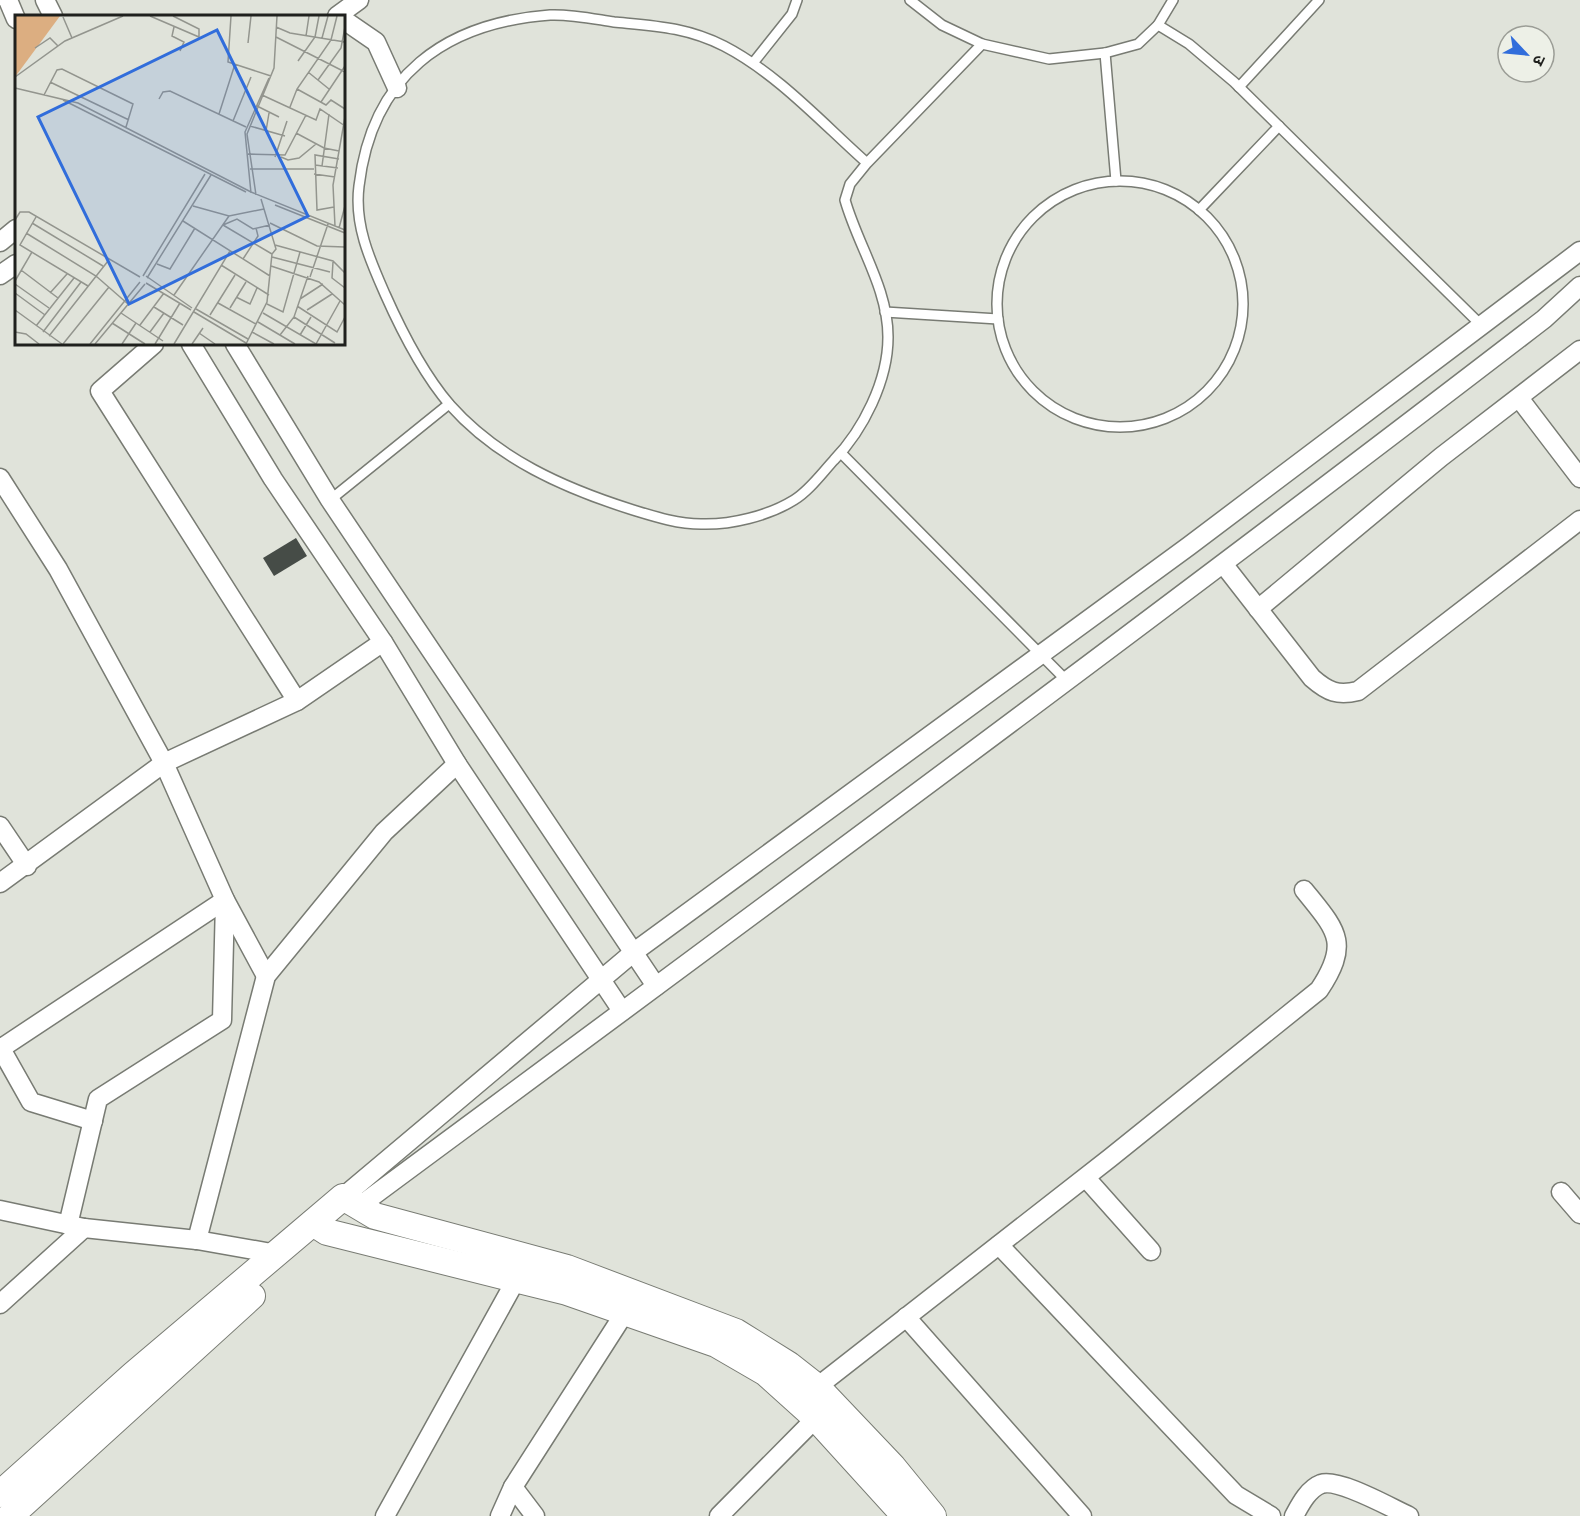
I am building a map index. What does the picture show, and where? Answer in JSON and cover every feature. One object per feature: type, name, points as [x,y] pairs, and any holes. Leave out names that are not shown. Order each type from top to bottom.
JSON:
[{"type":"street","points":[[8,0],[15,16]]},
{"type":"street","points":[[45,0],[52,15]]},
{"type":"street","points":[[339,15],[359,0]]},
{"type":"street","points":[[345,21],[376,42],[397,88]]},
{"type":"street","points":[[0,242],[15,230]]},
{"type":"street","points":[[10,1516],[320,1228],[634,952],[1040,654],[1580,250]]},
{"type":"street","points":[[0,275],[15,265]]},
{"type":"street","points":[[350,1202],[622,1011],[1065,679],[1224,565],[1535,326],[1580,286]]},
{"type":"street","points":[[152,345],[100,391],[297,701]]},
{"type":"street","points":[[192,345],[273,478],[383,642],[457,764],[622,1011]]},
{"type":"street","points":[[236,345],[330,500],[656,986]]},
{"type":"street","points":[[1257,609],[1441,457],[1580,350]]},
{"type":"street","points":[[1519,398],[1580,478]]},
{"type":"street","points":[[0,478],[58,568],[164,763],[225,900],[266,976]]},
{"type":"street","points":[[1224,565],[1312,678],[1325,689],[1341,695],[1358,691],[1580,520]]},
{"type":"street","points":[[0,883],[27,866],[164,763],[297,701],[383,642]]},
{"type":"street","points":[[197,1240],[266,976],[384,832],[457,764]]},
{"type":"street","points":[[0,826],[27,866]]},
{"type":"street","points":[[817,1387],[1086,1178],[1319,990],[1338,954],[1336,937],[1329,921],[1304,890]]},
{"type":"street","points":[[93,1121],[31,1102],[0,1048],[225,900]]},
{"type":"street","points":[[0,1304],[76,1226],[98,1099],[222,1020],[225,900]]},
{"type":"street","points":[[1086,1178],[1151,1251]]},
{"type":"street","points":[[1561,1192],[1580,1215]]},
{"type":"street","points":[[350,1202],[388,1220],[515,1252],[631,1303],[741,1357],[766,1373],[816,1418],[904,1516]]},
{"type":"street","points":[[0,1210],[76,1226],[197,1240],[277,1254]]},
{"type":"street","points":[[0,1494],[133,1375],[277,1254],[320,1228],[517,1278],[631,1303],[736,1332],[789,1365],[817,1387],[893,1467],[933,1516]]},
{"type":"street","points":[[999,1245],[1236,1495],[1271,1516]]},
{"type":"street","points":[[385,1516],[517,1278]]},
{"type":"street","points":[[500,1516],[513,1487],[631,1303]]},
{"type":"street","points":[[906,1317],[1082,1516]]},
{"type":"street","points":[[721,1515],[816,1418]]},
{"type":"street","points":[[1298,1509],[1314,1488],[1328,1483],[1348,1488],[1409,1516]]},
{"type":"street","points":[[513,1487],[535,1516]]},
{"type":"lane","points":[[753,63],[792,14],[797,0]]},
{"type":"lane","points":[[910,0],[942,25],[981,44],[1049,59],[1105,54],[1138,44],[1158,25],[1173,0]]},
{"type":"lane","points":[[1239,87],[1319,0]]},
{"type":"lane","points":[[867,163],[753,63],[725,46],[688,30],[553,15],[496,24],[445,42],[411,70],[385,102],[367,145],[358,190],[362,243],[402,332],[449,404],[487,440],[526,466],[576,491],[663,519],[702,524],[752,518],[796,499],[841,453],[865,420],[881,375],[888,339],[883,296],[845,200],[850,184],[867,163],[981,44]]},
{"type":"lane","points":[[1158,25],[1189,44],[1239,87],[1481,326]]},
{"type":"lane","points":[[1105,54],[1116,181]]},
{"type":"lane","points":[[1199,210],[1280,126]]},
{"type":"lane","points":[[1116,181],[1133,182],[1168,191],[1199,210],[1223,238],[1232,254],[1238,271],[1242,308],[1236,344],[1219,376],[1193,402],[1178,412],[1143,425],[1125,427],[1089,423],[1071,417],[1055,409],[1027,385],[1008,354],[998,319],[997,300],[1004,264],[1011,247],[1027,225],[1047,206],[1062,196],[1088,186],[1116,181]]},
{"type":"lane","points":[[885,312],[998,319]]},
{"type":"lane","points":[[330,500],[449,404]]},
{"type":"lane","points":[[841,453],[1065,679]]},
{"type":"building","points":[[296,538],[307,556],[274,576],[263,558]]}]
